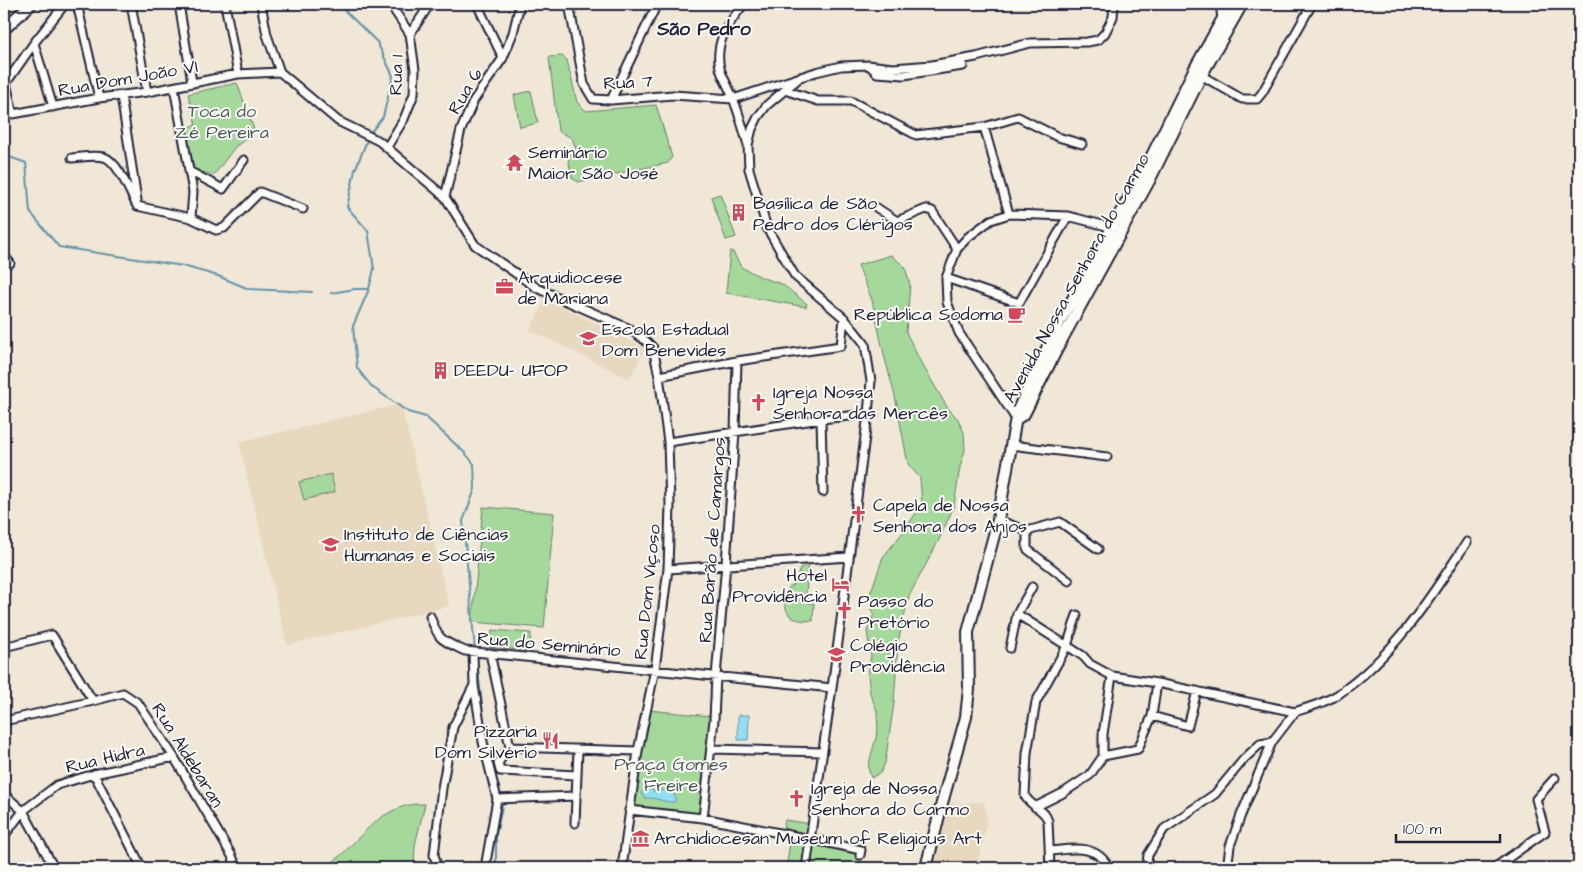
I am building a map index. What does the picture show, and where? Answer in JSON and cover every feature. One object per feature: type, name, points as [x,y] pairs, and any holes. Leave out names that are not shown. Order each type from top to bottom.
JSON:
[{"type":"street","points":[[4,28],[32,4]]},
{"type":"street","points":[[5,85],[34,43],[65,4]]},
{"type":"street","points":[[77,4],[99,98]]},
{"type":"street","points":[[131,4],[147,92]]},
{"type":"street","points":[[178,4],[192,82]]},
{"type":"street","points":[[225,4],[238,74]]},
{"type":"street","points":[[261,4],[267,35],[280,72]]},
{"type":"street","points":[[410,34],[430,4]]},
{"type":"street","points":[[477,4],[503,58]]},
{"type":"street","name":"Rua 6","points":[[445,197],[460,130],[474,100],[503,58],[513,33],[520,4]]},
{"type":"street","name":"Rua 7","points":[[569,4],[584,84],[593,99],[611,100],[673,95],[733,99]]},
{"type":"street","points":[[611,100],[657,4]]},
{"type":"street","points":[[744,4],[723,34],[719,47],[720,68],[733,99],[748,146],[749,169],[767,228],[795,276],[844,318],[865,344],[871,381],[832,688],[806,868]]},
{"type":"street","points":[[733,99],[816,72],[841,66],[868,65],[893,68],[932,65],[976,57],[1030,43],[1087,42],[1098,40],[1105,33],[1113,17],[1114,4]]},
{"type":"street","points":[[1220,4],[1227,22]]},
{"type":"street","name":"Avenida Nossa Senhora do Carmo","points":[[1227,22],[1231,4]]},
{"type":"street","name":"Avenida Nossa Senhora do Carmo","points":[[1016,419],[1024,414],[1197,74],[1227,22],[1242,4]]},
{"type":"street","points":[[1197,74],[1242,99],[1257,99],[1266,87],[1312,4]]},
{"type":"street","name":"Rua 1","points":[[387,147],[404,119],[414,94],[415,70],[410,34],[394,6]]},
{"type":"street","points":[[34,43],[53,107]]},
{"type":"street","points":[[868,65],[877,73],[904,74],[963,66]]},
{"type":"street","name":"Rua Dom João VI","points":[[5,85],[13,114],[99,98],[147,92],[238,74],[280,72]]},
{"type":"street","name":"Rua Dom Viçoso","points":[[280,72],[338,121],[379,140],[445,197],[475,245],[537,288],[630,329],[653,348],[659,376],[668,442],[670,505],[668,569],[655,669],[638,750],[622,868]]},
{"type":"street","points":[[748,146],[752,129],[758,117],[767,105],[798,79]]},
{"type":"street","points":[[174,87],[193,192],[191,218]]},
{"type":"street","points":[[785,90],[818,101],[851,101],[916,134],[984,127],[1018,117],[1058,137],[1082,144]]},
{"type":"street","points":[[122,96],[137,206]]},
{"type":"street","points":[[984,127],[1009,214]]},
{"type":"street","points":[[72,158],[90,156],[106,158],[114,163],[137,206],[191,218],[216,230],[224,228],[260,192],[302,208]]},
{"type":"street","points":[[189,171],[223,189],[244,160]]},
{"type":"street","points":[[877,208],[897,221],[926,209],[932,211],[957,249]]},
{"type":"street","points":[[926,868],[966,717],[969,689],[968,632],[998,520],[1016,419],[959,333],[947,302],[946,278],[957,249],[968,237],[991,220],[1009,214],[1068,216],[1117,229]]},
{"type":"street","points":[[946,278],[1019,303],[1068,216]]},
{"type":"street","name":"Avenida Nossa Senhora do Carmo","points":[[1016,419],[1017,412],[1060,322],[1098,256],[1117,229]]},
{"type":"street","points":[[4,255],[10,263]]},
{"type":"street","points":[[659,376],[737,361],[841,346],[844,318]]},
{"type":"street","points":[[1060,322],[1070,326]]},
{"type":"street","name":"Rua Barão de Camargos","points":[[711,749],[735,432],[737,361]]},
{"type":"street","points":[[668,442],[821,419],[868,414]]},
{"type":"street","points":[[821,419],[823,492]]},
{"type":"street","points":[[1011,445],[1108,457]]},
{"type":"street","points":[[998,520],[1027,531],[1060,522],[1098,549]]},
{"type":"street","points":[[1027,531],[1027,549],[1069,581]]},
{"type":"street","points":[[1227,868],[1230,846],[1241,814],[1272,742],[1295,712],[1339,694],[1378,661],[1419,613],[1467,542]]},
{"type":"street","points":[[668,569],[849,557]]},
{"type":"street","points":[[1010,648],[1017,614],[1032,588]]},
{"type":"street","points":[[1017,614],[1067,646],[1090,664],[1112,676],[1157,683],[1295,712]]},
{"type":"street","points":[[1050,868],[1048,820],[1046,814],[1028,801],[1025,796],[1027,753],[1036,702],[1067,646],[1077,615]]},
{"type":"street","name":"Rua do Seminário","points":[[430,616],[436,635],[464,651],[832,688]]},
{"type":"street","points":[[4,647],[52,635],[93,701]]},
{"type":"street","points":[[473,652],[474,685],[483,742],[497,799],[485,868]]},
{"type":"street","points":[[487,653],[510,747]]},
{"type":"street","points":[[1035,806],[1063,792],[1090,775],[1103,756],[1103,734],[1112,676]]},
{"type":"street","points":[[1103,756],[1138,750],[1152,716],[1157,683]]},
{"type":"street","points":[[438,868],[434,855],[442,788],[453,727],[474,685]]},
{"type":"street","points":[[1152,716],[1188,726],[1197,691]]},
{"type":"street","name":"Rua Aldebaran","points":[[7,720],[123,693],[138,703],[174,757],[232,856],[237,868]]},
{"type":"street","points":[[4,726],[7,720]]},
{"type":"street","points":[[1146,868],[1148,855],[1164,829],[1215,794],[1244,759],[1260,744],[1272,742]]},
{"type":"street","points":[[510,747],[638,750]]},
{"type":"street","points":[[510,747],[498,763],[500,771],[576,775]]},
{"type":"street","points":[[703,818],[711,749],[822,752]]},
{"type":"street","points":[[576,823],[578,750]]},
{"type":"street","name":"Rua Hidra","points":[[4,836],[23,811],[58,785],[94,774],[174,757]]},
{"type":"street","points":[[94,774],[142,868]]},
{"type":"street","points":[[1494,868],[1545,832],[1536,799],[1555,778]]},
{"type":"street","points":[[4,794],[23,811],[54,868]]},
{"type":"street","points":[[497,799],[576,796]]},
{"type":"street","points":[[629,810],[703,818],[810,838],[861,850],[860,855]]},
{"type":"street","points":[[1050,850],[1086,849],[1097,854],[1109,868]]},
{"type":"shaded area","name":"Escola Estadual Dom Benevides","points":[[546,299],[645,348],[630,379],[530,330]]},
{"type":"shaded area","points":[[401,404],[449,606],[287,645],[239,442]]},
{"type":"shaded area","points":[[984,802],[987,820],[977,868],[919,868],[936,806]]},
{"type":"green space","points":[[562,56],[567,60],[577,102],[586,111],[656,105],[672,157],[668,163],[578,182],[572,178],[568,157],[576,149],[572,138],[558,131],[549,57]]},
{"type":"green space","name":"Toca do Zé Pereira","points":[[237,83],[255,132],[235,147],[214,175],[186,168],[180,129],[196,125],[188,94]]},
{"type":"green space","points":[[531,91],[538,123],[520,127],[514,95]]},
{"type":"green space","points":[[720,194],[736,237],[726,240],[711,197]]},
{"type":"green space","points":[[730,251],[733,252],[741,267],[763,278],[782,284],[807,304],[806,307],[726,293]]},
{"type":"green space","points":[[891,255],[905,267],[910,285],[906,332],[919,359],[947,407],[958,419],[964,433],[965,450],[960,467],[954,506],[938,542],[909,596],[898,642],[894,703],[885,763],[881,772],[871,778],[868,767],[878,730],[877,711],[870,693],[868,675],[871,656],[867,631],[874,614],[868,600],[883,557],[904,531],[922,504],[920,478],[908,464],[895,396],[872,300],[858,265]]},
{"type":"green space","points":[[331,474],[335,492],[304,500],[299,482]]},
{"type":"green space","points":[[483,507],[554,513],[544,628],[472,622]]},
{"type":"green space","points":[[808,564],[806,597],[809,597],[809,603],[814,603],[813,621],[790,616],[784,602],[792,600],[789,595],[789,587],[793,585],[800,569]]},
{"type":"green space","points":[[492,630],[531,633],[530,651],[490,647]]},
{"type":"green space","name":"Praça Gomes Freire","points":[[648,710],[710,716],[701,816],[630,805]]},
{"type":"green space","points":[[415,804],[425,804],[415,845],[414,865],[409,868],[325,868],[366,830],[388,813]]},
{"type":"green space","points":[[785,820],[812,824],[810,841],[863,845],[861,868],[786,868],[790,843],[781,841]]},
{"type":"water","points":[[738,715],[749,715],[748,740],[738,740]]},
{"type":"water","points":[[648,787],[655,792],[665,790],[673,792],[676,799],[674,802],[670,802],[645,798],[641,793]]},
{"type":"waterway","points":[[338,4],[377,42],[393,76],[383,117],[370,133]]},
{"type":"waterway","points":[[1570,4],[1579,9]]},
{"type":"waterway","points":[[1579,29],[1579,42]]},
{"type":"waterway","points":[[368,138],[355,170],[347,207],[368,231],[374,269],[369,289],[353,326],[357,368],[372,387],[408,412],[426,417],[466,454],[474,464],[475,489],[463,521],[475,650]]},
{"type":"waterway","points":[[4,155],[26,163],[30,212],[59,247],[183,266],[218,276],[249,289],[312,292]]},
{"type":"waterway","points":[[331,293],[368,289]]},
{"type":"waterway","points":[[477,662],[486,739]]},
{"type":"waterway","points":[[494,773],[501,797]]},
{"type":"waterway","points":[[496,868],[496,835],[502,807],[501,801]]},
{"type":"place","name":"Seminário Maior São José","points":[[514,162]]},
{"type":"place","name":"Basílica de São Pedro dos Clérigos","points":[[739,213]]},
{"type":"place","name":"Arquidiocese de Mariana","points":[[504,287]]},
{"type":"place","name":"República Sodoma","points":[[1017,314]]},
{"type":"place","name":"Escola Estadual Dom Benevides","points":[[588,339]]},
{"type":"place","name":"DEEDU- UFOP","points":[[440,370]]},
{"type":"place","name":"Igreja Nossa Senhora das Mercês","points":[[759,402]]},
{"type":"place","name":"Capela de Nossa Senhora dos Anjos","points":[[859,515]]},
{"type":"place","name":"Instituto de Ciências Humanas e Sociais","points":[[330,544]]},
{"type":"place","name":"Hotel Providência","points":[[841,585]]},
{"type":"place","name":"Passo do Pretório","points":[[844,611]]},
{"type":"place","name":"Colégio Providência","points":[[836,655]]},
{"type":"place","name":"Pizzaria Dom Silvério","points":[[551,741]]},
{"type":"place","name":"Igreja de Nossa Senhora do Carmo","points":[[797,798]]},
{"type":"place","name":"Archidiocesan Museum of Religious Art","points":[[640,838]]},
{"type":"district","name":"São Pedro","points":[[704,28]]}]
